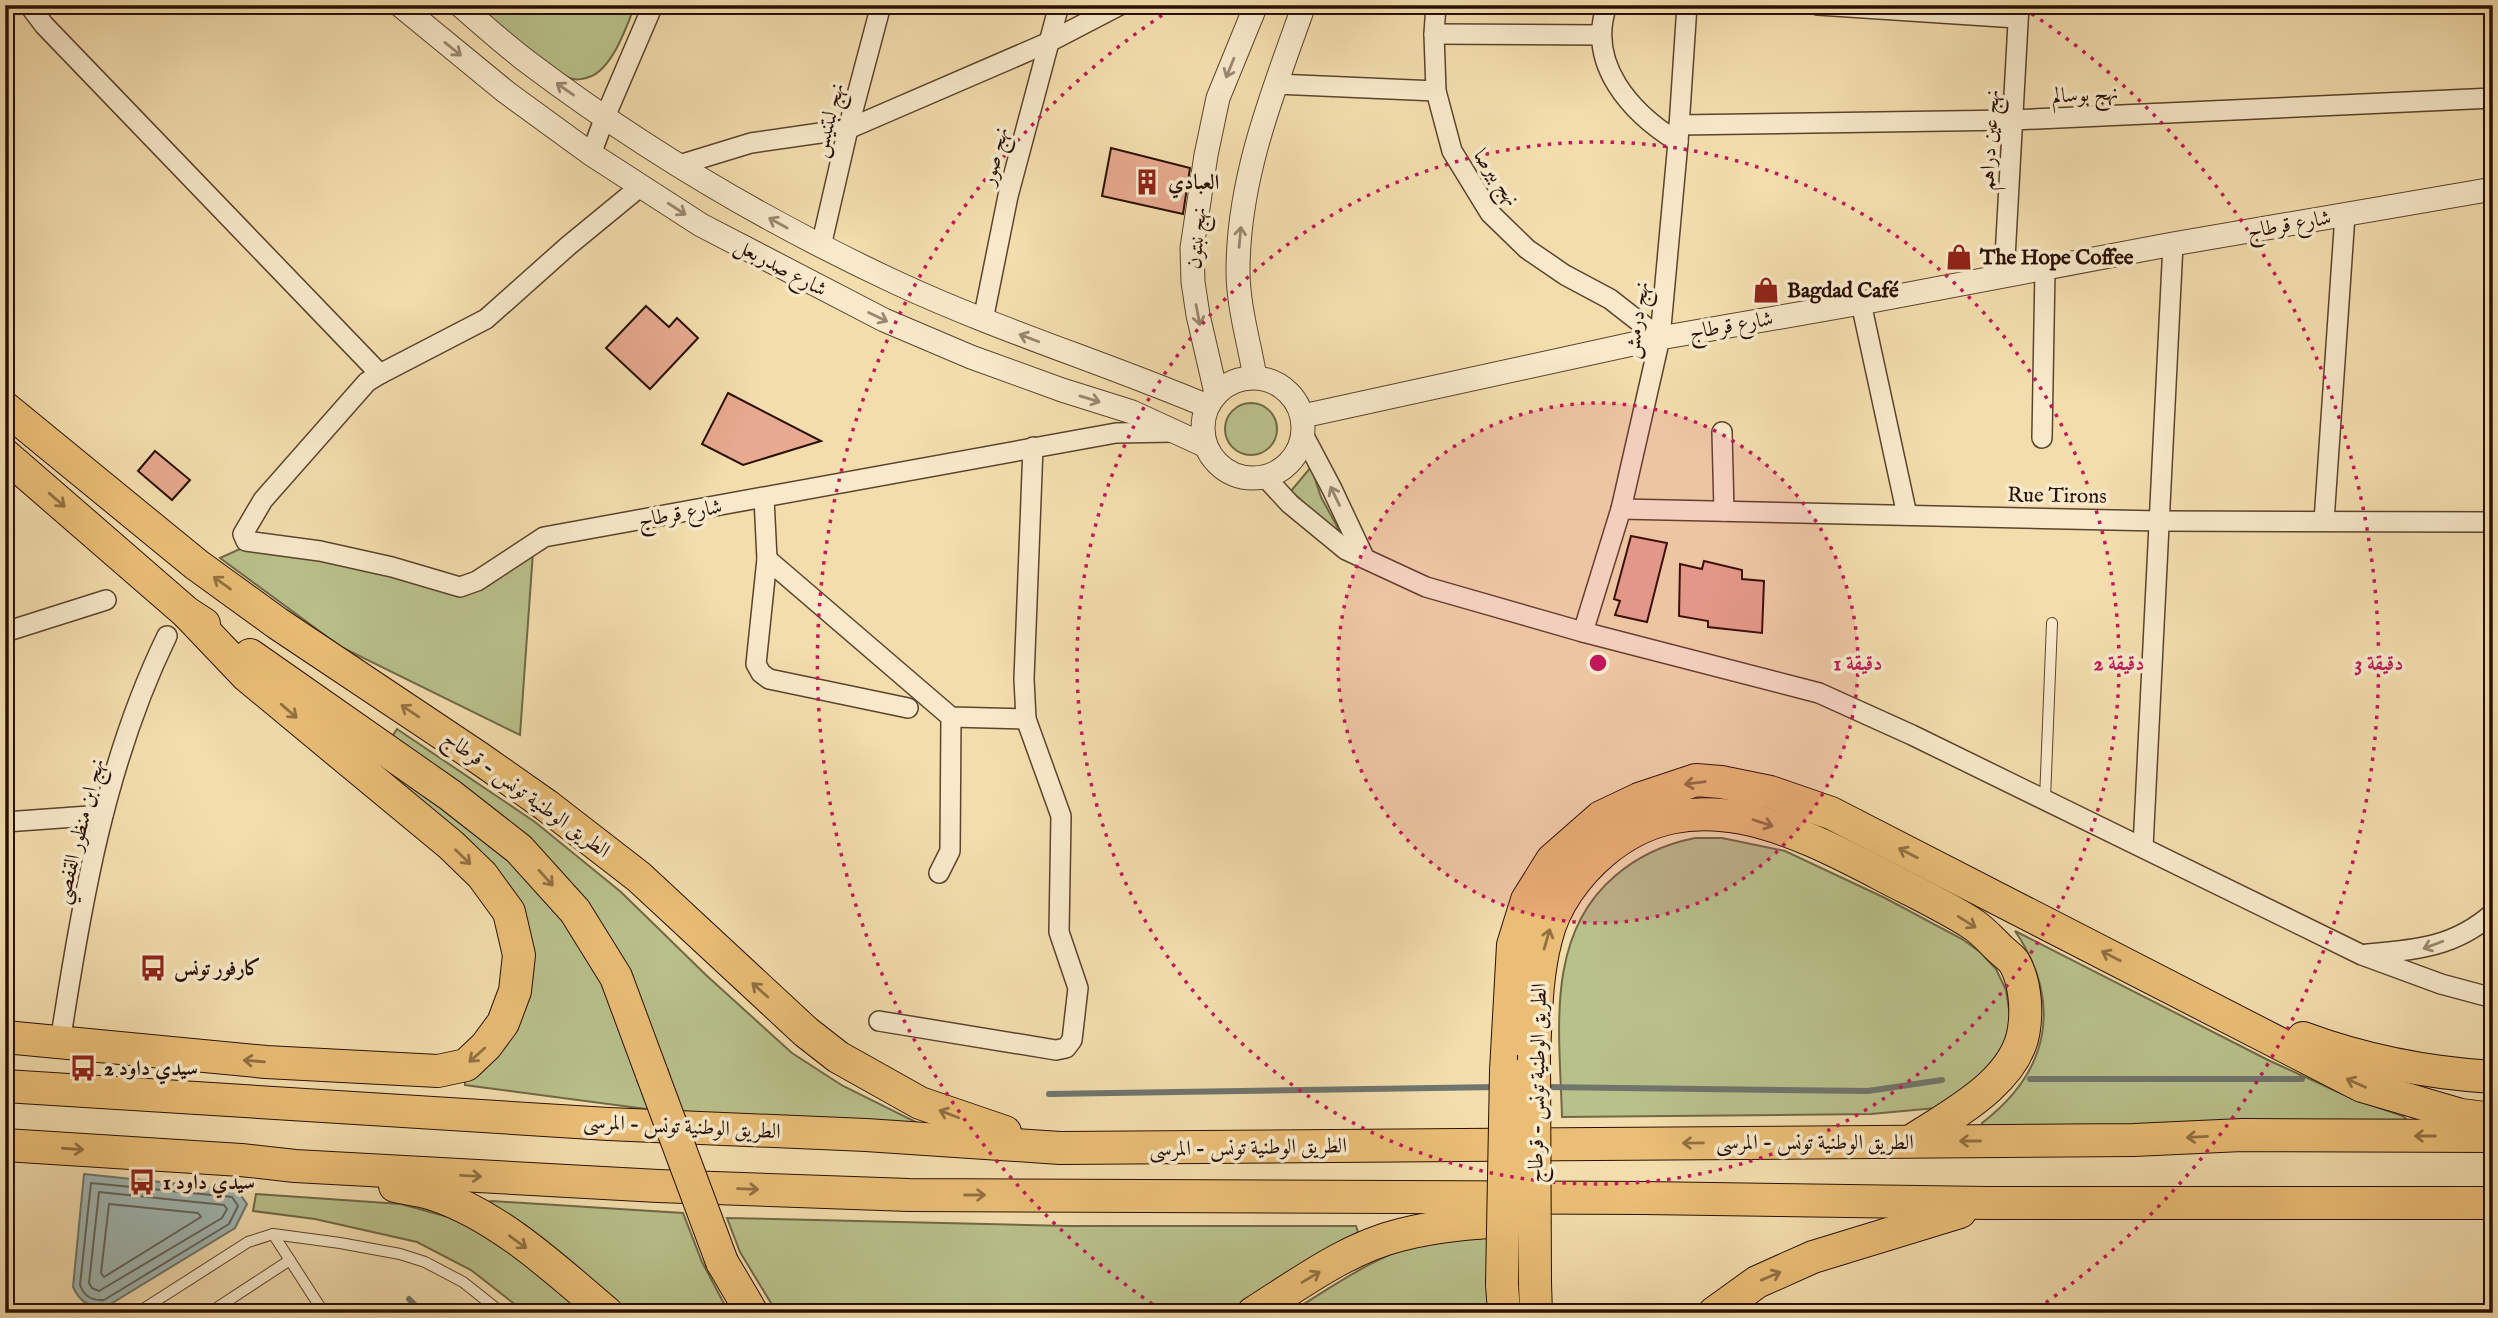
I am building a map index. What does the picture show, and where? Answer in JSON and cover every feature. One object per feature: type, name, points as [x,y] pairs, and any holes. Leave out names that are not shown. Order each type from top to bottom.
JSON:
[{"type":"highway","name":"الطريق الوطنية تونس - قرطاج","points":[[5,408],[197,565],[277,623],[491,765],[639,877],[796,1023],[838,1057],[920,1103],[972,1122],[1060,1148]]},
{"type":"highway","points":[[5,455],[177,624],[247,676],[451,845],[482,874],[509,912],[519,955],[514,991],[503,1023],[486,1046],[466,1065],[438,1072],[377,1066],[290,1064],[5,1037]]},
{"type":"highway","points":[[177,624],[450,794],[519,849],[575,911],[616,976],[722,1262],[752,1313]]},
{"type":"highway","points":[[1503,1298],[1506,1071],[1513,944],[1527,900],[1552,860],[1601,817],[1639,799],[1696,780],[1770,792],[1831,813],[2362,1086],[2461,1115],[2493,1119]]},
{"type":"highway","name":"الطريق الوطنية تونس - قرطاج","points":[[1535,1298],[1534,1055],[1537,992],[1546,937],[1561,901],[1584,868],[1619,839],[1662,818],[1709,814],[1753,819],[1819,842],[1973,924],[2014,962],[2025,993],[2024,1031],[2010,1065],[1980,1098],[1911,1141]]},
{"type":"highway","points":[[2154,978],[2337,1051],[2417,1070],[2493,1077]]},
{"type":"highway","points":[[290,1064],[608,1124]]},
{"type":"highway","name":"الطريق الوطنية تونس - المرسى","points":[[5,1086],[608,1124],[866,1135],[1060,1148],[2134,1140],[2242,1135],[2493,1136]]},
{"type":"highway","points":[[5,1145],[295,1166],[658,1186],[909,1195],[1644,1198],[1989,1203],[2493,1203]]},
{"type":"highway","points":[[295,1166],[432,1193],[478,1213],[550,1265],[607,1313]]},
{"type":"highway","points":[[1253,1313],[1352,1253],[1398,1235],[1456,1223],[1563,1218],[1644,1198]]},
{"type":"highway","points":[[1714,1313],[1757,1282],[1813,1257],[1989,1203]]},
{"type":"street","points":[[29,5],[44,25],[380,374],[486,318],[641,186]]},
{"type":"street","name":"شارع صدربعل","points":[[400,5],[506,92],[591,154],[701,225],[884,320],[1049,386],[1132,412],[1206,446]]},
{"type":"street","name":"شارع صدربعل","points":[[460,5],[528,62],[605,117],[722,192],[821,246],[898,284],[983,320],[1138,377],[1212,400]]},
{"type":"street","points":[[591,154],[653,5]]},
{"type":"street","name":"نهج لبتنيس","points":[[821,246],[881,5]]},
{"type":"street","name":"نهج صور","points":[[983,320],[1007,196],[1059,5]]},
{"type":"street","points":[[679,165],[751,143],[849,129],[1047,43],[1119,5]]},
{"type":"street","name":"نهج نبتون","points":[[1212,400],[1193,282],[1192,248],[1218,98],[1256,5]]},
{"type":"street","name":"نهج نبتون","points":[[1255,377],[1238,274],[1246,183],[1276,84],[1304,5]]},
{"type":"street","name":"نهج بيرصا","points":[[1436,5],[1436,91],[1452,151],[1490,212],[1527,249],[1565,275],[1610,299],[1660,338]]},
{"type":"street","points":[[1607,5],[1600,34],[1607,67],[1626,100],[1658,130],[1679,134]]},
{"type":"street","name":"نهج درمش","points":[[1583,632],[1621,509],[1660,338],[1679,134],[1687,5]]},
{"type":"street","points":[[1818,5],[2018,12]]},
{"type":"street","name":"نهج عين دراهم","points":[[2004,276],[2018,12]]},
{"type":"street","points":[[1434,34],[1600,34]]},
{"type":"street","points":[[1276,84],[1436,91]]},
{"type":"street","name":"نهج بوسالم","points":[[1679,134],[2493,98]]},
{"type":"street","name":"شارع قرطاج","points":[[1303,426],[1660,338],[2173,244],[2493,189]]},
{"type":"street","points":[[2324,521],[2345,215]]},
{"type":"street","points":[[2143,847],[2173,244]]},
{"type":"street","points":[[2042,438],[2046,269]]},
{"type":"street","points":[[1861,303],[1907,515]]},
{"type":"street","name":"شارع قرطاج","points":[[380,374],[367,382],[262,500],[243,534],[246,541],[332,554],[392,567],[460,587],[477,581],[544,537],[1116,433],[1176,432]]},
{"type":"street","points":[[1303,426],[1297,455],[1283,469],[1265,478],[1247,478],[1230,473],[1216,462],[1206,446],[1203,426],[1212,400],[1234,381],[1255,377],[1271,380],[1286,388],[1296,401],[1303,426],[1364,557]]},
{"type":"street","points":[[1722,432],[1724,511]]},
{"type":"street","points":[[879,1021],[1056,1050],[1066,1048],[1072,1040],[1079,988],[1059,932],[1061,816],[1026,719],[1024,679],[1033,447]]},
{"type":"street","points":[[1265,478],[1290,504],[1346,550],[1426,586],[1583,632],[1819,693],[2045,799],[2361,955],[2441,984],[2493,998]]},
{"type":"street","points":[[764,498],[767,559],[756,664],[761,673],[769,679],[908,708]]},
{"type":"street","name":"Rue Tirons","points":[[1621,509],[2159,521],[2493,522]]},
{"type":"street","points":[[767,559],[951,717],[1026,719]]},
{"type":"street","points":[[5,632],[106,600]]},
{"type":"street","name":"نهج ابن منظور القفصي","points":[[60,1043],[74,953],[103,815],[147,682],[177,624]]},
{"type":"street","points":[[939,873],[950,851],[951,717]]},
{"type":"street","points":[[5,822],[103,815]]},
{"type":"street","points":[[2361,955],[2421,950],[2474,929],[2493,913]]},
{"type":"lane","points":[[2045,799],[2052,623]]},
{"type":"lane","points":[[273,1234],[324,1313]]},
{"type":"lane","points":[[137,1313],[248,1242],[273,1234],[400,1254],[425,1262],[463,1282],[502,1313]]},
{"type":"lane","points":[[209,1313],[290,1260]]},
{"type":"green space","points":[[473,5],[635,5],[618,46],[605,66],[589,77],[573,79],[539,58]]},
{"type":"green space","points":[[1251,403],[1261,405],[1269,411],[1275,419],[1275,439],[1269,447],[1261,453],[1251,455],[1241,453],[1233,447],[1227,439],[1225,429],[1227,419],[1233,411],[1241,405]]},
{"type":"green space","points":[[1311,467],[1321,497],[1344,539],[1291,491]]},
{"type":"green space","points":[[260,540],[453,587],[533,552],[520,735],[341,647],[220,558]]},
{"type":"green space","points":[[397,729],[535,822],[621,892],[706,975],[792,1053],[843,1086],[918,1123],[907,1127],[646,1109],[465,1085],[465,1079],[529,954],[374,765]]},
{"type":"green space","points":[[1695,838],[1722,838],[1785,851],[1885,898],[1962,939],[1980,952],[1996,969],[2006,990],[2011,1023],[2007,1043],[1984,1077],[1936,1108],[1871,1114],[1562,1117],[1559,1053],[1561,988],[1576,927],[1592,900],[1633,862],[1652,852]]},
{"type":"green space","points":[[2015,931],[2268,1060],[2407,1120],[1982,1129],[1982,1123],[2005,1103],[2023,1081],[2035,1058],[2042,1034],[2044,1009],[2040,984]]},
{"type":"green space","points":[[256,1194],[401,1204],[470,1223],[594,1313],[526,1313],[471,1270],[417,1242],[315,1219],[253,1211]]},
{"type":"green space","points":[[486,1202],[683,1213],[702,1262],[729,1313],[621,1313]]},
{"type":"green space","points":[[727,1218],[1068,1226],[1356,1226],[1358,1232],[1278,1278],[1227,1313],[777,1313],[740,1252]]},
{"type":"green space","points":[[1490,1235],[1492,1313],[1289,1313],[1357,1271],[1411,1246],[1430,1241]]},
{"type":"water","points":[[84,1174],[237,1190],[247,1204],[235,1228],[104,1308],[98,1307],[82,1300],[73,1287]]},
{"type":"building","name":"العبادي","points":[[1111,148],[1190,168],[1183,214],[1102,196]]},
{"type":"building","points":[[646,306],[669,327],[677,318],[698,338],[650,389],[606,348]]},
{"type":"building","points":[[728,393],[821,441],[743,465],[702,444]]},
{"type":"building","points":[[155,451],[190,480],[172,500],[138,471]]},
{"type":"building","points":[[1631,536],[1667,543],[1647,622],[1615,615],[1620,601],[1614,599]]},
{"type":"building","points":[[1704,561],[1742,570],[1742,579],[1764,581],[1762,633],[1708,627],[1708,621],[1679,616],[1680,564],[1702,569]]},
{"type":"waterway","points":[[2030,1079],[2302,1079]]},
{"type":"waterway","points":[[1544,1087],[1868,1091],[1942,1080]]},
{"type":"waterway","points":[[1049,1094],[1498,1087]]},
{"type":"waterway","points":[[409,1299],[423,1313]]},
{"type":"place","name":"العبادي","points":[[1147,182]]},
{"type":"place","name":"The Hope Coffee","points":[[1959,257]]},
{"type":"place","name":"Bagdad Café","points":[[1766,290]]},
{"type":"place","name":"كارفور تونس","points":[[153,968]]},
{"type":"place","name":"سيدي داود 2","points":[[83,1068]]},
{"type":"place","name":"سيدي داود 1","points":[[142,1182]]}]
